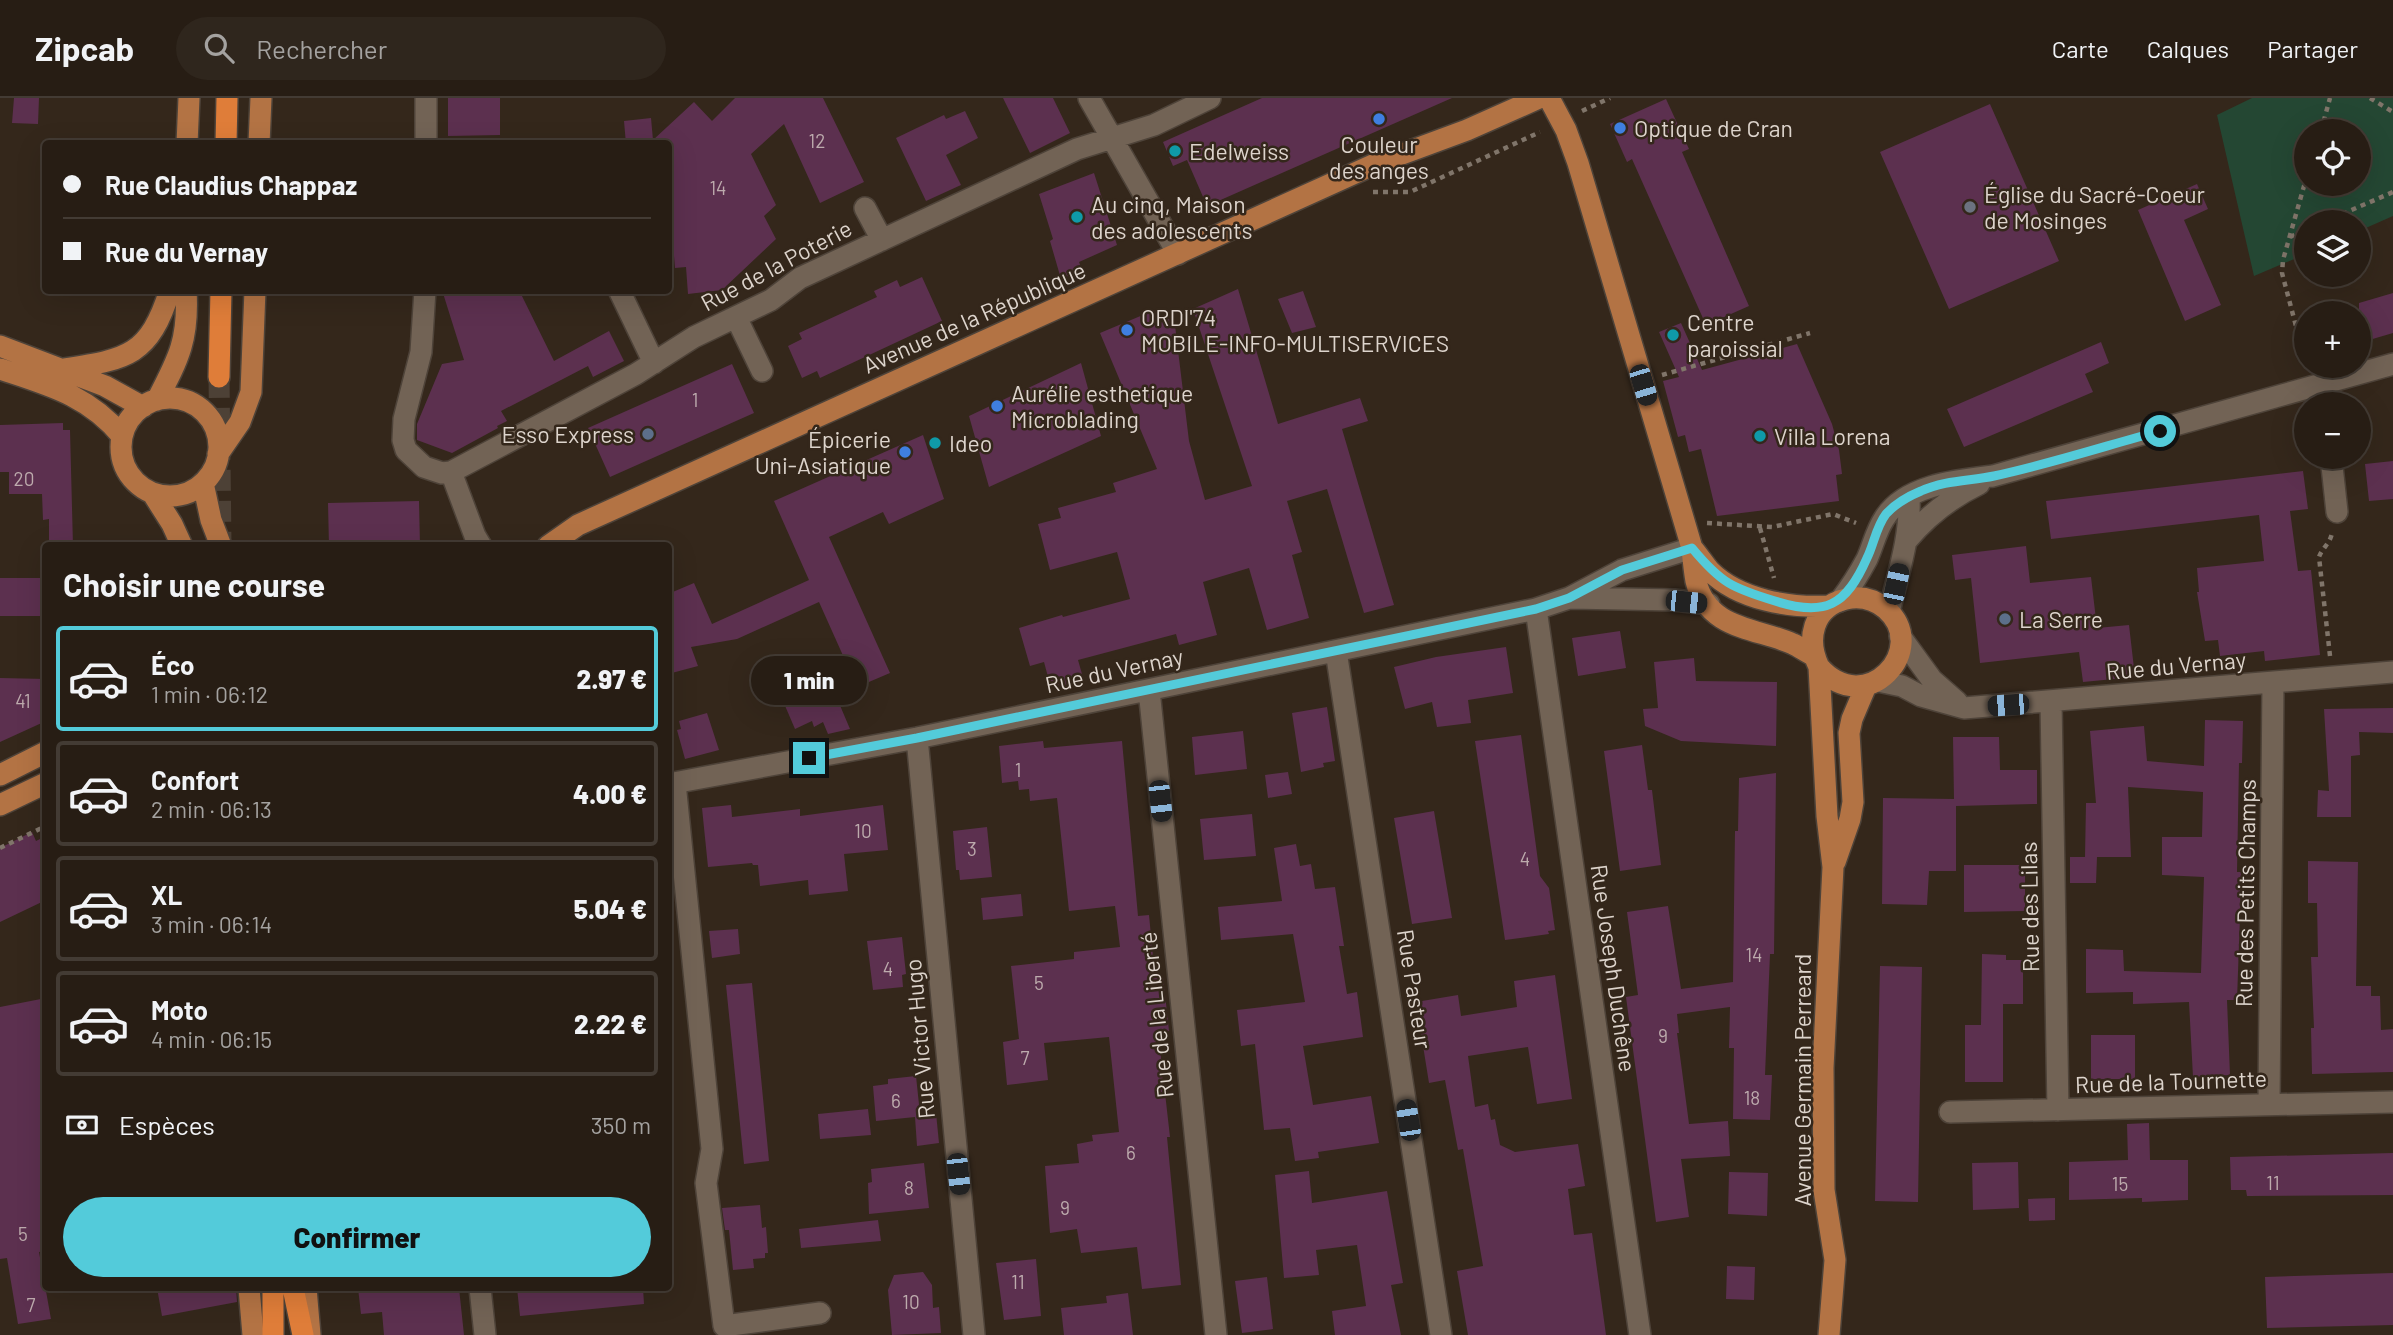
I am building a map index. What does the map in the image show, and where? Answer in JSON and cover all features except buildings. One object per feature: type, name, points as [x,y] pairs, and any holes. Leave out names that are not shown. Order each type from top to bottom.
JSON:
[{"type":"highway","points":[[226,140],[227,98]]},
{"type":"highway","points":[[219,377],[221,294]]},
{"type":"highway","points":[[273,1291],[273,1335]]},
{"type":"highway","points":[[294,1291],[303,1335]]},
{"type":"main road","points":[[187,140],[189,98]]},
{"type":"main road","points":[[260,140],[261,98]]},
{"type":"main road","name":"Avenue de la République","points":[[550,542],[579,524],[1375,164],[1467,130],[1539,98]]},
{"type":"main road","points":[[1549,98],[1566,130],[1578,163],[1692,548],[1696,582],[1709,604],[1738,628],[1793,644],[1816,661],[1828,677],[1839,684],[1852,687],[1872,683],[1888,673],[1896,662],[1900,636],[1889,612],[1878,603],[1866,598],[1853,598],[1834,604],[1792,606],[1780,603],[1728,584],[1711,572],[1692,548]]},
{"type":"main road","points":[[62,369],[118,359],[139,347],[155,329],[168,294]]},
{"type":"main road","points":[[180,542],[153,494],[129,475],[121,455],[122,436],[130,419],[150,403],[175,367],[184,340],[186,294]]},
{"type":"main road","points":[[153,494],[178,495],[203,483],[213,470],[218,454],[240,422],[251,392],[256,294]]},
{"type":"main road","points":[[0,346],[150,403],[174,398],[183,401],[205,414],[211,421],[217,437],[218,454]]},
{"type":"main road","points":[[0,369],[77,397],[97,411],[122,436]]},
{"type":"main road","points":[[203,483],[211,520],[219,542]]},
{"type":"main road","points":[[1816,661],[1811,642],[1813,629],[1819,617],[1834,604]]},
{"type":"main road","name":"Avenue Germain Perreard","points":[[1816,661],[1833,867],[1823,1068],[1824,1190],[1835,1260],[1829,1335]]},
{"type":"main road","name":"Avenue Germain Perreard","points":[[1833,867],[1852,811],[1849,733],[1852,719],[1872,683]]},
{"type":"main road","points":[[0,775],[42,754]]},
{"type":"main road","points":[[0,805],[42,785]]},
{"type":"main road","points":[[249,1291],[253,1335]]},
{"type":"main road","points":[[306,1291],[310,1335]]},
{"type":"street","points":[[426,98],[426,140]]},
{"type":"street","points":[[1089,98],[1178,254]]},
{"type":"street","name":"Rue de la Poterie","points":[[451,472],[654,363],[694,337],[771,300],[800,278],[1076,149],[1154,125],[1210,98]]},
{"type":"street","points":[[865,208],[882,240]]},
{"type":"street","points":[[425,294],[421,352],[404,419],[403,440],[406,450],[424,467],[442,473],[451,472],[479,542]]},
{"type":"street","points":[[622,294],[654,363]]},
{"type":"street","points":[[736,317],[762,371]]},
{"type":"street","points":[[2325,392],[2393,364]]},
{"type":"street","points":[[1834,604],[1853,584],[1889,511],[1909,497],[1945,482],[1993,476],[2294,401]]},
{"type":"street","points":[[2332,469],[2337,512]]},
{"type":"street","points":[[1907,540],[1923,521],[1949,499],[1993,476]]},
{"type":"street","points":[[1889,612],[1907,540],[1909,497]]},
{"type":"street","name":"Rue du Vernay","points":[[672,783],[917,738],[1536,609],[1569,598],[1622,570],[1692,548]]},
{"type":"street","name":"Rue du Vernay","points":[[1569,598],[1674,600],[1709,604]]},
{"type":"street","name":"Rue Joseph Duchêne","points":[[1536,609],[1640,1335]]},
{"type":"street","points":[[1900,636],[1931,680],[1964,708]]},
{"type":"street","name":"Rue Pasteur","points":[[1336,652],[1441,1335]]},
{"type":"street","name":"Rue du Vernay","points":[[1872,683],[1902,687],[1921,696],[1964,708],[2393,672]]},
{"type":"street","name":"Rue des Petits Champs","points":[[2269,1104],[2273,683]]},
{"type":"street","name":"Rue de la Liberté","points":[[1149,690],[1216,1335]]},
{"type":"street","name":"Rue des Lilas","points":[[2051,702],[2058,1110]]},
{"type":"street","name":"Rue Victor Hugo","points":[[917,738],[974,1335]]},
{"type":"street","points":[[672,783],[712,1149],[706,1183],[725,1330],[820,1313]]},
{"type":"street","name":"Rue de la Tournette","points":[[1950,1112],[2393,1102]]},
{"type":"street","points":[[480,1291],[485,1335]]},
{"type":"path","points":[[2324,119],[2330,98]]},
{"type":"path","points":[[2370,98],[2393,112]]},
{"type":"path","points":[[2352,210],[2393,192]]},
{"type":"path","points":[[2294,320],[2282,273],[2283,260],[2302,196]]},
{"type":"path","points":[[2290,238],[2294,236]]},
{"type":"path","points":[[1641,380],[1810,333]]},
{"type":"path","points":[[2332,678],[2319,557],[2330,543],[2337,512]]},
{"type":"path","points":[[1685,526],[1715,522],[1760,528],[1833,514],[1877,531]]},
{"type":"path","points":[[1760,528],[1780,603]]},
{"type":"path","points":[[0,848],[42,828]]},
{"type":"green space","points":[[2252,98],[2393,98],[2393,216],[2371,226],[2371,210],[2294,210],[2294,259],[2254,276],[2217,115]]},
{"type":"tunnel","points":[[219,377],[221,542]]},
{"type":"place","name":"Couleur des anges","points":[[1379,119]]},
{"type":"place","name":"Optique de Cran","points":[[1620,128]]},
{"type":"place","name":"Edelweiss","points":[[1175,151]]},
{"type":"place","name":"Église du Sacré-Coeur de Mosinges","points":[[1970,207]]},
{"type":"place","name":"Au cinq, Maison des adolescents","points":[[1077,217]]},
{"type":"place","name":"ORDI'74 MOBILE-INFO-MULTISERVICES","points":[[1127,330]]},
{"type":"place","name":"Centre paroissial","points":[[1673,335]]},
{"type":"place","name":"Aurélie esthetique Microblading","points":[[997,406]]},
{"type":"place","name":"Esso Express","points":[[648,434]]},
{"type":"place","name":"Villa Lorena","points":[[1760,436]]},
{"type":"place","name":"Ideo","points":[[935,443]]},
{"type":"place","name":"Épicerie Uni-Asiatique","points":[[905,452]]},
{"type":"place","name":"La Serre","points":[[2005,619]]},
{"type":"route","points":[[809,758],[1536,609],[1569,598],[1622,570],[1692,548],[1711,572],[1747,593],[1792,606],[1828,607],[1840,601],[1853,584],[1885,516],[1909,497],[1945,482],[1993,476],[2160,431]]}]
